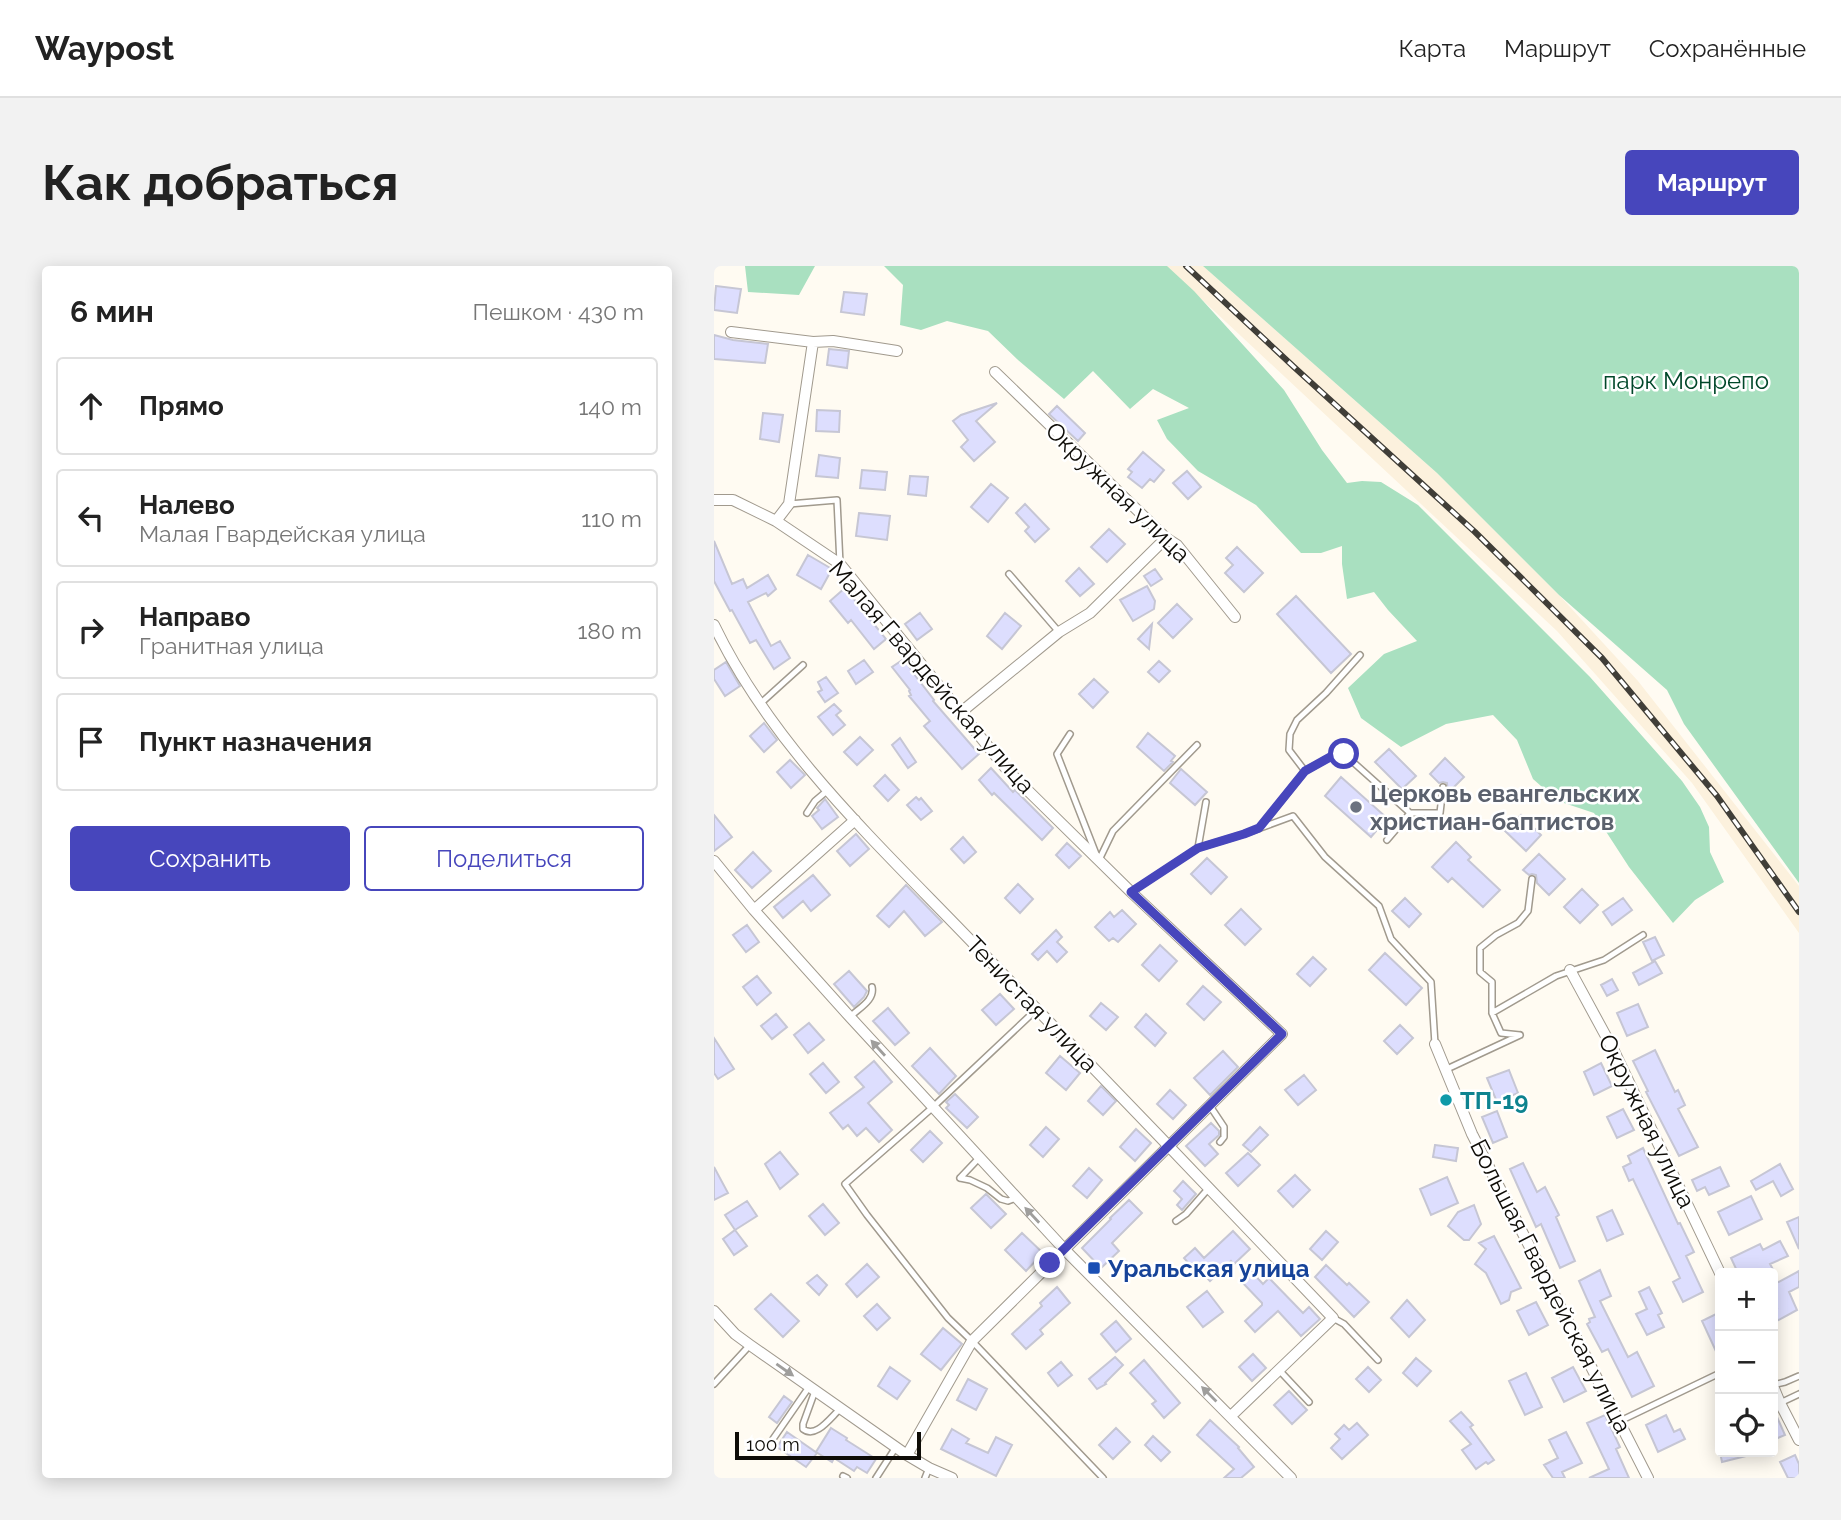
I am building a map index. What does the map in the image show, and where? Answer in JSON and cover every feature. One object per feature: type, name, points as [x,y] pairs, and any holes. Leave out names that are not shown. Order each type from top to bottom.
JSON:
[{"type":"street","points":[[731,332],[813,342],[833,341],[897,351]]},
{"type":"street","points":[[776,521],[789,504],[813,342]]},
{"type":"street","name":"Окружная улица","points":[[995,372],[1177,545],[1235,617]]},
{"type":"street","name":"Малая Гвардейская улица","points":[[714,500],[733,500],[776,521],[840,564],[1008,771],[1131,892],[1282,1034],[1209,1106]]},
{"type":"street","points":[[960,713],[1059,632],[1090,613],[1166,537]]},
{"type":"street","name":"Тенистая улица","points":[[714,625],[728,654],[788,742],[855,820],[1333,1318]]},
{"type":"street","points":[[754,910],[855,820]]},
{"type":"street","points":[[714,861],[754,910],[1016,1198],[1291,1478]]},
{"type":"street","name":"Окружная улица","points":[[1570,970],[1614,1051],[1718,1268]]},
{"type":"street","name":"Большая Гвардейская улица","points":[[1435,1044],[1472,1134],[1648,1478]]},
{"type":"street","points":[[907,1455],[972,1341],[1209,1106]]},
{"type":"street","points":[[714,1311],[734,1334],[907,1455],[927,1473],[952,1478]]},
{"type":"street","points":[[1231,1416],[1333,1318]]},
{"type":"street","points":[[1776,1394],[1799,1440]]},
{"type":"lane","points":[[789,504],[837,500],[840,564]]},
{"type":"lane","points":[[1009,574],[1059,632]]},
{"type":"lane","points":[[1305,771],[1289,750],[1290,734],[1297,720],[1360,655]]},
{"type":"lane","points":[[761,703],[803,665]]},
{"type":"lane","points":[[1070,734],[1057,754],[1098,860]]},
{"type":"lane","points":[[1098,860],[1113,831],[1197,745]]},
{"type":"lane","points":[[1131,892],[1198,848],[1259,828],[1305,771],[1332,756],[1344,754],[1410,813],[1440,813],[1443,787]]},
{"type":"lane","points":[[807,814],[815,801],[829,790]]},
{"type":"lane","points":[[1198,848],[1206,802]]},
{"type":"lane","points":[[1387,840],[1410,813]]},
{"type":"lane","name":"Большая Гвардейская улица","points":[[1259,828],[1293,816],[1325,857],[1379,906],[1391,939],[1431,982],[1435,1044]]},
{"type":"lane","points":[[1447,1069],[1520,1035],[1502,1033],[1492,1013],[1492,982],[1480,972],[1479,948],[1518,923],[1528,911],[1532,879]]},
{"type":"lane","points":[[1492,1013],[1556,976],[1604,960],[1643,935]]},
{"type":"lane","points":[[850,1017],[871,998],[872,987]]},
{"type":"lane","points":[[1037,1009],[932,1108],[845,1184],[948,1318],[1103,1478]]},
{"type":"lane","points":[[1209,1106],[1224,1127],[1224,1137],[1220,1142]]},
{"type":"lane","points":[[979,1158],[960,1178],[987,1188],[1001,1199],[1008,1201],[1016,1198]]},
{"type":"lane","points":[[1176,1220],[1186,1214],[1209,1187]]},
{"type":"lane","name":"Тенистая улица","points":[[1333,1318],[1344,1324],[1378,1360]]},
{"type":"lane","points":[[714,1384],[750,1345]]},
{"type":"lane","points":[[1279,1370],[1309,1402]]},
{"type":"lane","points":[[1619,1421],[1715,1375]]},
{"type":"lane","points":[[1778,1384],[1799,1376]]},
{"type":"lane","points":[[812,1389],[803,1423],[806,1432],[817,1431],[840,1408]]},
{"type":"lane","points":[[773,1439],[812,1389]]},
{"type":"lane","points":[[1780,1403],[1799,1394]]},
{"type":"lane","points":[[876,1478],[895,1447]]},
{"type":"shaded area","points":[[1166,266],[1203,266],[1437,473],[1559,595],[1638,681],[1799,886],[1799,933],[1692,783],[1557,631]]},
{"type":"green space","points":[[745,266],[815,266],[799,295],[748,292]]},
{"type":"green space","points":[[884,266],[1167,266],[1194,291],[1284,390],[1322,450],[1347,483],[1381,482],[1418,505],[1590,677],[1682,781],[1700,807],[1709,827],[1710,852],[1724,882],[1695,900],[1673,923],[1629,867],[1594,813],[1558,801],[1533,779],[1517,740],[1493,715],[1446,724],[1401,747],[1361,718],[1348,688],[1384,654],[1417,641],[1374,592],[1347,599],[1342,546],[1321,553],[1301,553],[1256,505],[1198,471],[1167,439],[1157,420],[1189,408],[1153,389],[1130,409],[1093,371],[1064,399],[988,331],[947,321],[921,330],[900,325],[903,285]]},
{"type":"green space","name":"парк Монрепо","points":[[1203,266],[1799,266],[1799,883],[1684,724],[1667,690],[1559,595],[1437,473]]},
{"type":"building","points":[[716,286],[741,289],[737,313],[714,310]]},
{"type":"building","points":[[844,292],[867,294],[864,315],[841,312]]},
{"type":"building","points":[[714,335],[768,344],[765,363],[714,359]]},
{"type":"building","points":[[829,349],[849,351],[847,368],[827,365]]},
{"type":"building","points":[[997,403],[976,421],[995,442],[974,461],[961,447],[968,440],[953,421],[961,415]]},
{"type":"building","points":[[1057,406],[1085,433],[1078,441],[1049,414]]},
{"type":"building","points":[[817,410],[840,411],[839,432],[816,431]]},
{"type":"building","points":[[763,413],[783,415],[779,442],[760,439]]},
{"type":"building","points":[[1143,452],[1164,470],[1154,482],[1150,479],[1142,488],[1128,477],[1132,472],[1128,469]]},
{"type":"building","points":[[819,455],[840,458],[838,478],[816,476]]},
{"type":"building","points":[[862,470],[887,472],[885,490],[860,488]]},
{"type":"building","points":[[1187,471],[1201,487],[1188,499],[1173,483]]},
{"type":"building","points":[[910,476],[928,477],[926,496],[908,494]]},
{"type":"building","points":[[991,484],[1008,498],[988,522],[971,507]]},
{"type":"building","points":[[1025,504],[1049,529],[1035,542],[1025,531],[1029,527],[1016,513]]},
{"type":"building","points":[[859,513],[890,516],[887,540],[856,536]]},
{"type":"building","points":[[1109,529],[1125,544],[1107,562],[1091,547]]},
{"type":"building","points":[[714,541],[732,584],[743,579],[747,588],[768,575],[776,589],[768,596],[766,593],[748,602],[771,646],[780,641],[790,658],[774,669],[756,640],[750,643],[714,581]]},
{"type":"building","points":[[1237,547],[1263,573],[1244,592],[1225,573],[1233,565],[1226,558]]},
{"type":"building","points":[[808,555],[832,569],[821,589],[797,575]]},
{"type":"building","points":[[1079,568],[1094,584],[1080,596],[1066,581]]},
{"type":"building","points":[[1155,569],[1162,579],[1151,586],[1144,576]]},
{"type":"building","points":[[1147,586],[1155,601],[1154,609],[1133,621],[1120,600]]},
{"type":"building","points":[[845,588],[886,639],[874,649],[851,620],[848,623],[830,601]]},
{"type":"building","points":[[1296,596],[1351,654],[1331,673],[1277,614]]},
{"type":"building","points":[[1177,604],[1192,619],[1173,638],[1158,623]]},
{"type":"building","points":[[920,613],[932,629],[917,640],[905,624]]},
{"type":"building","points":[[1005,613],[1021,626],[1002,649],[987,636]]},
{"type":"building","points":[[1152,624],[1149,649],[1138,639]]},
{"type":"building","points":[[904,659],[933,701],[979,754],[962,769],[924,726],[930,721],[909,696],[910,690],[892,667]]},
{"type":"building","points":[[864,660],[873,672],[856,684],[848,671]]},
{"type":"building","points":[[1159,661],[1170,671],[1159,682],[1148,672]]},
{"type":"building","points":[[726,662],[740,686],[725,696],[714,679],[714,670]]},
{"type":"building","points":[[826,677],[838,693],[825,702],[818,692],[822,690],[818,682]]},
{"type":"building","points":[[1094,679],[1108,692],[1093,708],[1079,694]]},
{"type":"building","points":[[834,704],[841,711],[836,715],[845,725],[833,735],[818,717]]},
{"type":"building","points":[[764,723],[777,740],[764,752],[750,736]]},
{"type":"building","points":[[1148,733],[1175,756],[1164,771],[1137,747]]},
{"type":"building","points":[[860,737],[873,750],[857,765],[844,752]]},
{"type":"building","points":[[900,738],[916,762],[908,768],[892,745]]},
{"type":"building","points":[[1389,749],[1416,776],[1402,789],[1375,762]]},
{"type":"building","points":[[1445,758],[1464,777],[1448,793],[1447,783],[1439,783],[1430,774]]},
{"type":"building","points":[[790,760],[805,775],[791,788],[777,772]]},
{"type":"building","points":[[991,768],[1053,828],[1042,840],[979,780]]},
{"type":"building","points":[[1181,769],[1207,792],[1195,805],[1170,783]]},
{"type":"building","points":[[885,775],[899,790],[888,801],[874,786]]},
{"type":"building","name":"Церковь евангельских христиан-баптистов","points":[[1341,777],[1387,818],[1371,837],[1325,796]]},
{"type":"building","points":[[916,797],[919,800],[921,798],[932,811],[921,820],[907,805]]},
{"type":"building","points":[[825,799],[838,817],[822,829],[812,816]]},
{"type":"building","points":[[714,815],[732,837],[714,851]]},
{"type":"building","points":[[1521,815],[1541,835],[1526,851],[1505,831]]},
{"type":"building","points":[[856,834],[869,849],[850,866],[837,851]]},
{"type":"building","points":[[963,837],[976,852],[964,863],[951,849]]},
{"type":"building","points":[[1456,842],[1471,857],[1468,860],[1500,890],[1483,907],[1452,878],[1448,882],[1432,867]]},
{"type":"building","points":[[1067,843],[1081,856],[1069,868],[1056,855]]},
{"type":"building","points":[[753,852],[771,871],[752,888],[735,870]]},
{"type":"building","points":[[1539,854],[1565,879],[1549,895],[1537,883],[1536,875],[1529,875],[1523,870]]},
{"type":"building","points":[[1207,858],[1227,877],[1211,894],[1191,874]]},
{"type":"building","points":[[813,875],[830,895],[811,911],[803,901],[783,918],[774,907]]},
{"type":"building","points":[[1018,884],[1033,899],[1020,913],[1005,898]]},
{"type":"building","points":[[906,885],[942,922],[925,936],[904,911],[889,927],[877,916]]},
{"type":"building","points":[[1582,889],[1598,905],[1580,923],[1564,907]]},
{"type":"building","points":[[1405,898],[1421,914],[1409,927],[1392,911]]},
{"type":"building","points":[[1623,898],[1632,910],[1612,925],[1603,912]]},
{"type":"building","points":[[1241,909],[1261,929],[1245,945],[1225,925]]},
{"type":"building","points":[[1122,910],[1136,924],[1118,942],[1113,938],[1109,941],[1095,927],[1110,912],[1114,917]]},
{"type":"building","points":[[747,925],[759,942],[746,952],[733,935]]},
{"type":"building","points":[[1056,930],[1062,937],[1057,942],[1067,952],[1057,962],[1047,951],[1038,960],[1032,954]]},
{"type":"building","points":[[1655,937],[1664,955],[1652,961],[1643,942]]},
{"type":"building","points":[[1160,945],[1177,961],[1159,981],[1142,965]]},
{"type":"building","points":[[1385,953],[1422,988],[1406,1005],[1369,970]]},
{"type":"building","points":[[1313,957],[1326,969],[1310,986],[1297,974]]},
{"type":"building","points":[[1655,961],[1662,973],[1639,985],[1633,973]]},
{"type":"building","points":[[849,971],[867,991],[854,1007],[834,984]]},
{"type":"building","points":[[757,976],[771,993],[757,1005],[743,987]]},
{"type":"building","points":[[1612,979],[1618,990],[1607,996],[1601,985]]},
{"type":"building","points":[[1203,986],[1221,1002],[1204,1020],[1187,1004]]},
{"type":"building","points":[[1000,994],[1014,1009],[996,1025],[982,1010]]},
{"type":"building","points":[[1101,1003],[1118,1017],[1106,1030],[1090,1016]]},
{"type":"building","points":[[1638,1004],[1648,1027],[1627,1036],[1617,1013]]},
{"type":"building","points":[[888,1008],[909,1033],[895,1045],[873,1021]]},
{"type":"building","points":[[776,1014],[787,1027],[772,1039],[761,1026]]},
{"type":"building","points":[[1146,1014],[1166,1033],[1155,1046],[1135,1027]]},
{"type":"building","points":[[809,1023],[824,1040],[808,1053],[794,1035]]},
{"type":"building","points":[[1400,1025],[1413,1038],[1397,1054],[1384,1041]]},
{"type":"building","points":[[714,1038],[734,1069],[718,1079],[714,1073]]},
{"type":"building","points":[[930,1048],[956,1076],[939,1094],[912,1066]]},
{"type":"building","points":[[1655,1050],[1675,1092],[1678,1090],[1685,1105],[1678,1109],[1698,1147],[1679,1156],[1633,1061]]},
{"type":"building","points":[[1223,1051],[1238,1067],[1210,1095],[1194,1078]]},
{"type":"building","points":[[1060,1056],[1080,1073],[1066,1090],[1046,1073]]},
{"type":"building","points":[[874,1061],[892,1082],[868,1103],[892,1130],[879,1142],[866,1128],[857,1136],[848,1125],[843,1129],[830,1113],[864,1087],[855,1077]]},
{"type":"building","points":[[823,1063],[839,1082],[826,1093],[810,1074]]},
{"type":"building","points":[[1601,1063],[1612,1086],[1594,1095],[1584,1072]]},
{"type":"building","points":[[1509,1070],[1518,1093],[1497,1102],[1487,1078]]},
{"type":"building","points":[[1304,1075],[1316,1090],[1298,1105],[1285,1090]]},
{"type":"building","points":[[1101,1086],[1116,1101],[1103,1115],[1088,1101]]},
{"type":"building","points":[[1170,1090],[1186,1105],[1173,1119],[1157,1104]]},
{"type":"building","points":[[955,1094],[978,1117],[967,1128],[946,1108],[949,1105],[946,1102]]},
{"type":"building","points":[[1623,1109],[1634,1130],[1617,1138],[1607,1117]]},
{"type":"building","points":[[1497,1111],[1507,1137],[1493,1143],[1482,1117]]},
{"type":"building","points":[[1211,1123],[1219,1131],[1219,1135],[1209,1144],[1218,1154],[1205,1166],[1186,1146]]},
{"type":"building","points":[[1046,1127],[1059,1139],[1043,1157],[1030,1145]]},
{"type":"building","points":[[1260,1127],[1268,1135],[1251,1152],[1243,1145]]},
{"type":"building","points":[[1136,1129],[1151,1143],[1135,1161],[1120,1147]]},
{"type":"building","points":[[930,1131],[942,1143],[923,1162],[911,1150]]},
{"type":"building","points":[[1435,1145],[1458,1148],[1456,1161],[1433,1157]]},
{"type":"building","points":[[1643,1148],[1694,1252],[1686,1256],[1703,1292],[1683,1302],[1673,1282],[1680,1278],[1633,1179],[1629,1181],[1623,1167],[1631,1163],[1628,1156]]},
{"type":"building","points":[[780,1152],[798,1174],[780,1189],[765,1164]]},
{"type":"building","points":[[1248,1153],[1260,1165],[1238,1186],[1226,1173]]},
{"type":"building","points":[[1523,1163],[1537,1192],[1545,1187],[1559,1215],[1556,1217],[1575,1261],[1560,1268],[1541,1224],[1536,1227],[1510,1169]]},
{"type":"building","points":[[1780,1164],[1793,1189],[1781,1196],[1773,1181],[1756,1190],[1751,1181]]},
{"type":"building","points":[[714,1167],[728,1193],[714,1200]]},
{"type":"building","points":[[1720,1167],[1729,1186],[1709,1195],[1705,1187],[1697,1191],[1692,1180]]},
{"type":"building","points":[[1089,1168],[1102,1180],[1087,1198],[1073,1186]]},
{"type":"building","points":[[1295,1175],[1310,1190],[1293,1207],[1278,1191]]},
{"type":"building","points":[[1447,1177],[1458,1203],[1431,1215],[1420,1189]]},
{"type":"building","points":[[1183,1181],[1196,1194],[1182,1210],[1177,1205],[1182,1199],[1174,1191]]},
{"type":"building","points":[[986,1194],[1006,1214],[991,1228],[971,1208]]},
{"type":"building","points":[[1751,1196],[1762,1219],[1729,1235],[1718,1212]]},
{"type":"building","points":[[1129,1200],[1142,1213],[1112,1243],[1119,1251],[1101,1268],[1082,1248]]},
{"type":"building","points":[[747,1201],[757,1216],[735,1230],[725,1215]]},
{"type":"building","points":[[823,1204],[839,1223],[825,1235],[809,1216]]},
{"type":"building","points":[[1474,1205],[1481,1224],[1469,1240],[1464,1240],[1448,1226],[1458,1212]]},
{"type":"building","points":[[1612,1210],[1623,1234],[1607,1241],[1597,1217]]},
{"type":"building","points":[[1799,1217],[1799,1249],[1787,1222]]},
{"type":"building","points":[[735,1230],[747,1246],[734,1255],[723,1239]]},
{"type":"building","points":[[1233,1231],[1250,1249],[1234,1264],[1231,1261],[1210,1281],[1193,1263],[1190,1265],[1184,1258],[1195,1248],[1204,1258]]},
{"type":"building","points":[[1326,1231],[1338,1242],[1322,1260],[1310,1249]]},
{"type":"building","points":[[1022,1233],[1043,1253],[1026,1271],[1005,1250]]},
{"type":"building","points":[[1494,1236],[1521,1288],[1511,1292],[1509,1300],[1501,1304],[1486,1273],[1475,1264],[1486,1249],[1479,1243]]},
{"type":"building","points":[[1780,1241],[1788,1256],[1770,1264],[1772,1268],[1736,1268],[1731,1258],[1760,1244],[1763,1250]]},
{"type":"building","points":[[867,1264],[879,1277],[857,1297],[846,1284]]},
{"type":"building","points":[[1326,1265],[1369,1302],[1354,1317],[1315,1277]]},
{"type":"building","points":[[1600,1270],[1611,1296],[1600,1301],[1628,1357],[1637,1352],[1654,1386],[1632,1397],[1608,1349],[1602,1352],[1587,1324],[1589,1319],[1595,1317],[1579,1281]]},
{"type":"building","points":[[1251,1271],[1263,1284],[1269,1278],[1303,1313],[1309,1307],[1320,1319],[1301,1336],[1278,1311],[1255,1332],[1245,1321],[1262,1303],[1241,1281]]},
{"type":"building","points":[[1799,1271],[1799,1287],[1789,1292],[1797,1310],[1778,1320],[1778,1282]]},
{"type":"building","points":[[817,1275],[827,1285],[819,1295],[807,1283]]},
{"type":"building","points":[[1057,1287],[1070,1303],[1040,1330],[1043,1334],[1026,1349],[1012,1334],[1042,1306],[1040,1303]]},
{"type":"building","points":[[1649,1287],[1662,1313],[1658,1315],[1664,1327],[1647,1335],[1636,1314],[1647,1309],[1639,1292]]},
{"type":"building","points":[[1207,1291],[1223,1312],[1203,1327],[1187,1307]]},
{"type":"building","points":[[771,1294],[799,1321],[783,1337],[755,1309]]},
{"type":"building","points":[[1407,1300],[1425,1320],[1409,1337],[1391,1318]]},
{"type":"building","points":[[1536,1302],[1548,1325],[1529,1335],[1517,1311]]},
{"type":"building","points":[[877,1304],[890,1318],[877,1330],[864,1316]]},
{"type":"building","points":[[1715,1314],[1715,1349],[1702,1321]]},
{"type":"building","points":[[1116,1321],[1131,1339],[1116,1352],[1101,1334]]},
{"type":"building","points":[[943,1328],[962,1344],[941,1370],[921,1354]]},
{"type":"building","points":[[1253,1354],[1266,1368],[1252,1381],[1239,1367]]},
{"type":"building","points":[[1115,1357],[1123,1365],[1106,1384],[1097,1389],[1089,1379]]},
{"type":"building","points":[[1416,1358],[1431,1371],[1417,1386],[1403,1373]]},
{"type":"building","points":[[1144,1360],[1180,1403],[1164,1418],[1152,1404],[1156,1401],[1130,1373]]},
{"type":"building","points":[[1061,1362],[1072,1375],[1058,1386],[1048,1373]]},
{"type":"building","points":[[890,1367],[910,1381],[897,1399],[878,1386]]},
{"type":"building","points":[[1368,1367],[1381,1380],[1369,1392],[1356,1379]]},
{"type":"building","points":[[1573,1367],[1586,1391],[1564,1402],[1552,1378]]},
{"type":"building","points":[[1526,1373],[1542,1407],[1525,1415],[1509,1381]]},
{"type":"building","points":[[968,1379],[987,1389],[976,1410],[957,1400]]},
{"type":"building","points":[[1289,1391],[1307,1410],[1292,1424],[1274,1405]]},
{"type":"building","points":[[784,1396],[792,1402],[777,1423],[769,1417]]},
{"type":"building","points":[[1461,1412],[1473,1425],[1470,1427],[1494,1460],[1476,1469],[1462,1450],[1471,1444],[1450,1421]]},
{"type":"building","points":[[1605,1415],[1620,1447],[1616,1449],[1629,1478],[1589,1478],[1609,1469],[1587,1423]]},
{"type":"building","points":[[1666,1415],[1674,1432],[1680,1429],[1685,1439],[1658,1452],[1646,1425]]},
{"type":"building","points":[[1778,1419],[1785,1435],[1778,1438]]},
{"type":"building","points":[[1210,1420],[1239,1447],[1254,1467],[1241,1478],[1224,1478],[1234,1469],[1197,1435]]},
{"type":"building","points":[[1357,1423],[1368,1435],[1342,1459],[1331,1448],[1340,1439],[1335,1434],[1344,1425],[1349,1430]]},
{"type":"building","points":[[831,1428],[876,1459],[867,1473],[857,1467],[854,1471],[834,1458],[832,1462],[816,1452]]},
{"type":"building","points":[[1116,1428],[1130,1442],[1113,1459],[1099,1445]]},
{"type":"building","points":[[952,1429],[969,1439],[966,1443],[988,1453],[996,1437],[1012,1445],[996,1476],[941,1449]]},
{"type":"building","points":[[787,1432],[817,1453],[806,1467],[777,1447]]},
{"type":"building","points":[[1566,1432],[1582,1463],[1562,1472],[1565,1478],[1553,1478],[1544,1465],[1558,1458],[1549,1440]]},
{"type":"building","points":[[1153,1436],[1170,1452],[1161,1461],[1145,1445]]},
{"type":"building","points":[[1795,1455],[1799,1464],[1799,1478],[1788,1478],[1780,1462]]},
{"type":"building","points":[[1721,1457],[1742,1457],[1722,1462]]},
{"type":"railway","points":[[1186,266],[1475,532],[1602,658],[1717,796],[1799,912]]},
{"type":"place","name":"Церковь евангельских христиан-баптистов","points":[[1356,807]]},
{"type":"place","name":"ТП-19","points":[[1446,1100]]},
{"type":"place","name":"Уральская улица","points":[[1094,1268]]},
{"type":"route","points":[[1050,1263],[1282,1034],[1131,892],[1198,848],[1259,828],[1305,771],[1332,756],[1344,754]]}]
